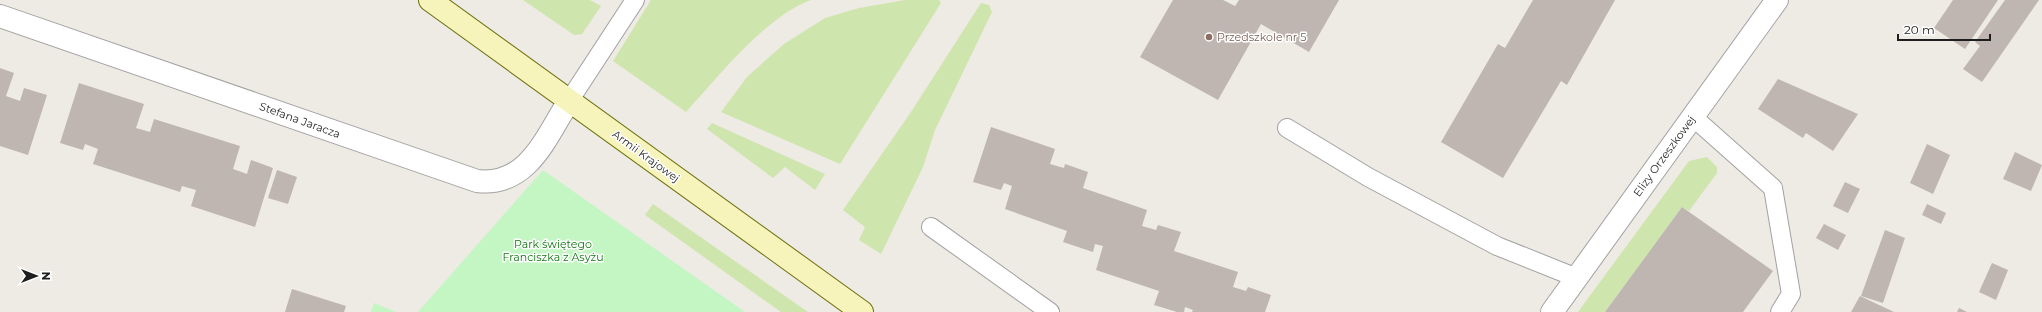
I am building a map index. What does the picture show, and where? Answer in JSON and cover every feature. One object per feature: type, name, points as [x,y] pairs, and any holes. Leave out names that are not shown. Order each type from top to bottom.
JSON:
[{"type":"street","name":"Armii Krajowej","points":[[430,0],[862,312]]},
{"type":"street","name":"Elizy Orzeszkowej","points":[[1552,312],[1776,0]]},
{"type":"street","name":"Stefana Jaracza","points":[[0,16],[477,180],[491,182],[505,179],[523,169],[532,158],[569,101]]},
{"type":"lane","points":[[569,101],[635,0]]},
{"type":"lane","points":[[1693,117],[1773,188],[1791,294],[1780,312]]},
{"type":"lane","points":[[1287,128],[1368,177],[1497,246],[1577,278]]},
{"type":"lane","points":[[931,227],[1050,312]]},
{"type":"green space","points":[[523,0],[590,0],[601,6],[582,34],[574,35]]},
{"type":"green space","points":[[651,0],[811,0],[794,8],[760,33],[728,65],[686,112],[613,61]]},
{"type":"green space","points":[[905,0],[939,0],[941,3],[840,164],[721,112],[747,77],[784,44],[825,18],[859,8]]},
{"type":"green space","points":[[981,3],[989,5],[992,12],[935,130],[923,167],[881,254],[859,240],[865,227],[843,210],[911,112]]},
{"type":"green space","points":[[712,123],[825,174],[815,190],[785,167],[773,178],[707,129]]},
{"type":"green space","points":[[1707,157],[1717,167],[1717,173],[1689,211],[1682,207],[1605,312],[1578,312],[1689,161]]},
{"type":"green space","name":"Park świętego Franciszka z Asyżu","points":[[543,170],[745,312],[418,312]]},
{"type":"green space","points":[[653,204],[808,312],[781,312],[645,215]]},
{"type":"green space","points":[[374,303],[396,312],[371,312]]},
{"type":"building","points":[[1173,0],[1223,0],[1235,6],[1239,0],[1339,0],[1309,52],[1261,24],[1218,100],[1140,57]]},
{"type":"building","points":[[1533,0],[1615,0],[1567,85],[1561,81],[1503,178],[1441,142],[1498,44],[1505,48]]},
{"type":"building","points":[[1953,0],[1998,0],[1965,49],[1934,28]]},
{"type":"building","points":[[2005,0],[2039,0],[1982,82],[1963,69],[1980,46],[1975,42]]},
{"type":"building","points":[[0,68],[14,73],[6,96],[20,101],[24,88],[47,95],[28,155],[0,146]]},
{"type":"building","points":[[1778,79],[1858,114],[1833,151],[1806,133],[1803,138],[1758,109]]},
{"type":"building","points":[[79,83],[144,104],[136,128],[150,132],[154,119],[240,146],[233,169],[247,174],[251,160],[273,168],[255,227],[191,206],[196,190],[182,186],[180,192],[93,164],[98,149],[85,144],[83,150],[60,143]]},
{"type":"building","points":[[991,127],[1055,149],[1050,164],[1064,168],[1065,164],[1088,172],[1083,188],[1147,210],[1142,226],[1156,230],[1158,225],[1181,232],[1174,251],[1238,272],[1233,287],[1246,291],[1248,287],[1271,295],[1265,312],[1192,312],[1193,310],[1185,307],[1184,312],[1177,312],[1154,305],[1159,291],[1096,270],[1103,246],[1095,244],[1093,252],[1063,242],[1067,231],[1005,209],[1012,186],[1004,183],[1001,190],[973,182]]},
{"type":"building","points":[[1927,144],[1950,155],[1933,194],[1910,183]]},
{"type":"building","points":[[2015,152],[2042,165],[2031,191],[2003,179]]},
{"type":"building","points":[[277,170],[297,177],[288,204],[268,198]]},
{"type":"building","points":[[1845,182],[1860,189],[1848,213],[1833,206]]},
{"type":"building","points":[[1927,204],[1946,213],[1941,224],[1922,215]]},
{"type":"building","points":[[1682,207],[1773,271],[1743,312],[1605,312]]},
{"type":"building","points":[[1824,224],[1846,235],[1838,250],[1816,238]]},
{"type":"building","points":[[1885,230],[1905,238],[1883,303],[1861,296]]},
{"type":"building","points":[[1992,263],[2008,270],[1996,300],[1979,292]]},
{"type":"building","points":[[292,289],[346,306],[344,312],[285,312]]},
{"type":"building","points":[[1860,296],[1894,312],[1851,312]]},
{"type":"building","points":[[1959,308],[1967,312],[1957,312]]},
{"type":"place","name":"Przedszkole nr 5","points":[[1209,37]]}]
